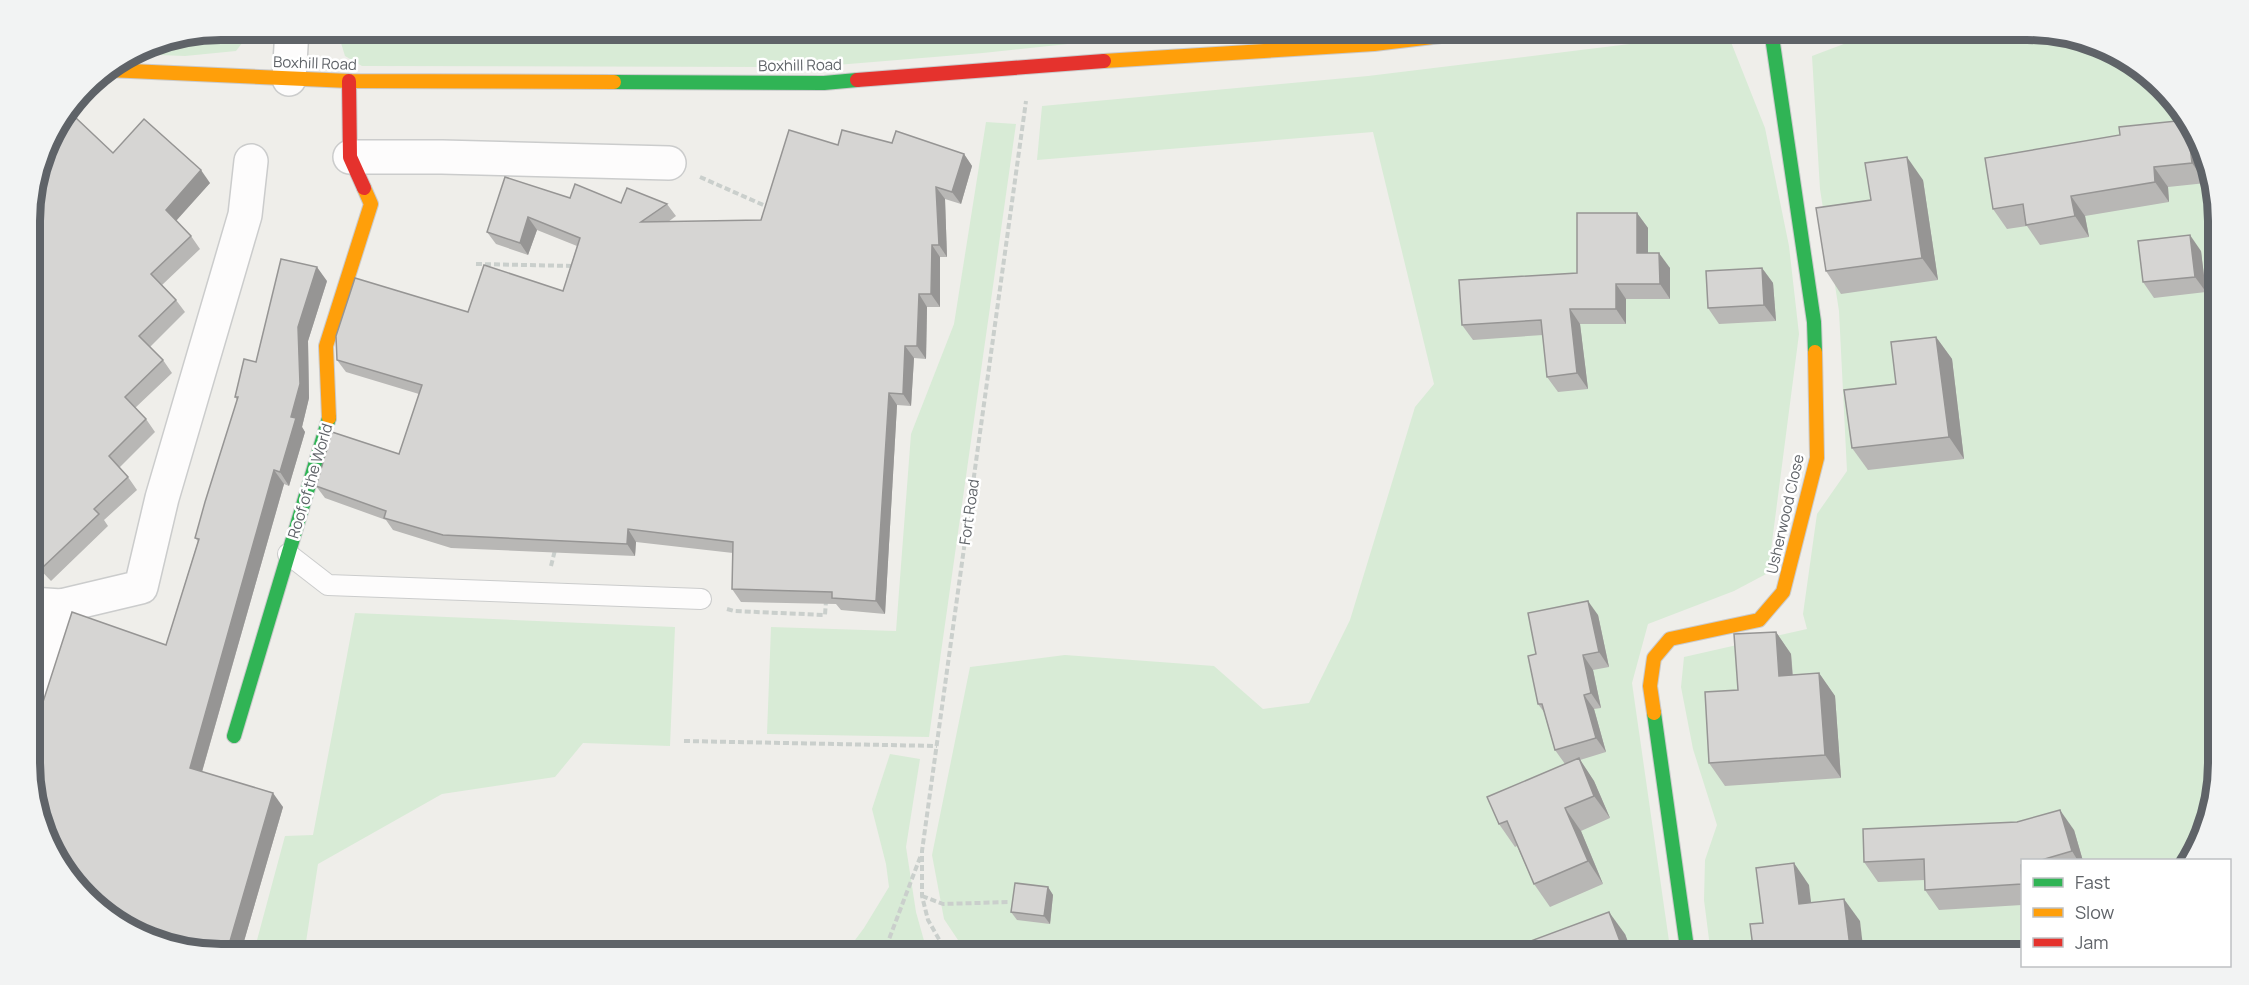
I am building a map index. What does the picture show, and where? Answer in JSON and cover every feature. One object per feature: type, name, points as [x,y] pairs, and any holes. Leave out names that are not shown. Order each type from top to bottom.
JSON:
[{"type":"street","name":"Boxhill Road","points":[[122,71],[349,81],[824,83],[1031,65],[1405,40]]},
{"type":"street","name":"Usherwood Close","points":[[1686,944],[1650,686],[1654,658],[1670,639],[1759,620],[1784,592],[1817,458],[1814,322],[1772,40]]},
{"type":"street","points":[[289,79],[291,41]]},
{"type":"street","name":"Roof of the World","points":[[234,736],[329,419],[326,346],[371,204],[350,157],[349,81]]},
{"type":"street","points":[[350,157],[669,163]]},
{"type":"street","points":[[41,640],[46,605],[141,587],[162,498],[245,215],[251,162]]},
{"type":"lane","points":[[288,554],[328,585],[701,599]]},
{"type":"path","name":"Fort Road","points":[[942,944],[928,920],[922,896],[922,851],[1031,65]]},
{"type":"path","points":[[669,163],[776,210]]},
{"type":"path","points":[[476,264],[581,266]]},
{"type":"path","points":[[549,594],[549,576],[556,543]]},
{"type":"path","points":[[701,599],[734,611],[825,615],[826,592]]},
{"type":"path","points":[[684,741],[937,746]]},
{"type":"path","points":[[887,944],[922,851]]},
{"type":"path","points":[[922,896],[944,904],[1010,902]]},
{"type":"green space","points":[[1660,40],[1730,40],[1765,128],[1789,246],[1799,334],[1768,573],[1734,591],[1648,624],[1632,683],[1669,944],[961,944],[944,919],[932,855],[970,667],[1065,655],[1214,666],[1263,709],[1309,703],[1350,620],[1415,407],[1434,384],[1373,132],[1037,160],[1042,106],[1368,76]]},
{"type":"green space","points":[[1854,40],[2028,40],[2063,44],[2097,54],[2138,78],[2156,93],[2184,131],[2195,152],[2202,175],[2207,198],[2208,221],[2208,776],[2205,799],[2195,833],[2181,859],[2021,859],[2021,944],[1710,944],[1704,900],[1705,860],[1717,825],[1693,749],[1681,687],[1684,657],[1807,629],[1803,614],[1817,514],[1847,471],[1839,311],[1820,189],[1812,56]]},
{"type":"green space","points":[[244,41],[236,51],[185,56],[151,55],[186,44]]},
{"type":"green space","points":[[340,41],[1100,41],[812,67],[362,66],[345,56]]},
{"type":"green space","points":[[986,122],[1016,124],[929,737],[767,734],[771,627],[896,631],[911,434],[954,324]]},
{"type":"green space","points":[[355,613],[675,627],[670,746],[583,743],[555,777],[442,794],[318,864],[306,944],[256,944],[285,836],[313,835]]},
{"type":"green space","points":[[890,754],[920,759],[906,847],[916,912],[925,944],[852,944],[889,887],[886,864],[872,809]]},
{"type":"building","points":[[76,118],[113,153],[144,119],[201,170],[166,210],[191,236],[151,274],[176,300],[139,336],[163,360],[125,397],[146,419],[109,456],[128,477],[94,509],[99,514],[42,568],[41,209],[50,163],[68,127]]},
{"type":"building","points":[[2177,121],[2189,141],[2192,163],[2154,167],[2155,182],[2071,196],[2075,216],[2026,225],[2023,204],[1993,209],[1985,158],[2120,135],[2119,127]]},
{"type":"building","points":[[789,130],[838,145],[842,130],[892,143],[896,131],[964,154],[952,192],[936,187],[939,245],[932,245],[931,294],[919,294],[917,346],[905,346],[903,394],[889,393],[876,601],[832,598],[832,592],[732,589],[733,542],[628,529],[627,544],[443,535],[384,518],[386,511],[316,486],[332,432],[399,454],[422,385],[337,360],[336,336],[355,278],[468,312],[484,265],[563,291],[580,238],[528,217],[520,243],[487,232],[505,177],[570,198],[575,184],[621,203],[627,188],[667,204],[641,222],[761,220]]},
{"type":"building","points":[[1907,157],[1922,258],[1826,271],[1816,208],[1871,200],[1865,163]]},
{"type":"building","points":[[1577,213],[1637,213],[1637,253],[1659,253],[1660,284],[1616,284],[1616,309],[1570,309],[1577,373],[1547,377],[1541,320],[1462,325],[1459,280],[1577,273]]},
{"type":"building","points":[[2190,235],[2195,277],[2143,282],[2138,241]]},
{"type":"building","points":[[281,259],[317,267],[298,327],[300,384],[291,417],[296,418],[280,472],[274,470],[190,768],[273,793],[229,944],[209,944],[163,935],[131,920],[93,892],[78,874],[54,833],[47,810],[42,787],[41,708],[72,612],[166,645],[199,539],[195,538],[205,502],[238,397],[235,397],[244,359],[256,362]]},
{"type":"building","points":[[1762,268],[1764,305],[1708,308],[1706,271]]},
{"type":"building","points":[[1936,337],[1949,437],[1852,448],[1844,390],[1896,384],[1891,342]]},
{"type":"building","points":[[1588,601],[1599,652],[1583,655],[1591,693],[1584,695],[1596,738],[1555,750],[1542,704],[1538,704],[1528,656],[1536,654],[1528,613]]},
{"type":"building","points":[[1776,632],[1779,676],[1819,673],[1825,755],[1709,763],[1705,692],[1738,690],[1734,634]]},
{"type":"building","points":[[1579,758],[1594,796],[1565,808],[1588,861],[1534,884],[1507,821],[1499,824],[1487,797]]},
{"type":"building","points":[[2060,810],[2072,851],[2045,859],[2021,859],[2021,884],[1925,890],[1924,859],[1864,862],[1863,829],[2017,822]]},
{"type":"building","points":[[1794,863],[1799,904],[1844,899],[1850,944],[1753,944],[1750,924],[1763,923],[1756,868]]},
{"type":"building","points":[[1015,883],[1048,887],[1044,916],[1011,912]]},
{"type":"building","points":[[1609,912],[1621,944],[1523,944]]},
{"type":"traffic: fast","points":[[1772,40],[1814,322],[1815,352]]},
{"type":"traffic: fast","points":[[614,82],[824,83],[857,80]]},
{"type":"traffic: fast","points":[[234,736],[329,418]]},
{"type":"traffic: fast","points":[[1654,713],[1686,944]]},
{"type":"traffic: slow","points":[[1104,61],[1405,40]]},
{"type":"traffic: slow","points":[[122,71],[349,81],[614,82]]},
{"type":"traffic: slow","points":[[329,418],[326,346],[371,204],[364,188]]},
{"type":"traffic: slow","points":[[1654,713],[1650,686],[1654,658],[1670,639],[1759,620],[1783,592],[1817,458],[1815,352]]},
{"type":"traffic: jam","points":[[857,80],[1104,61]]},
{"type":"traffic: jam","points":[[349,81],[350,157],[364,188]]}]
